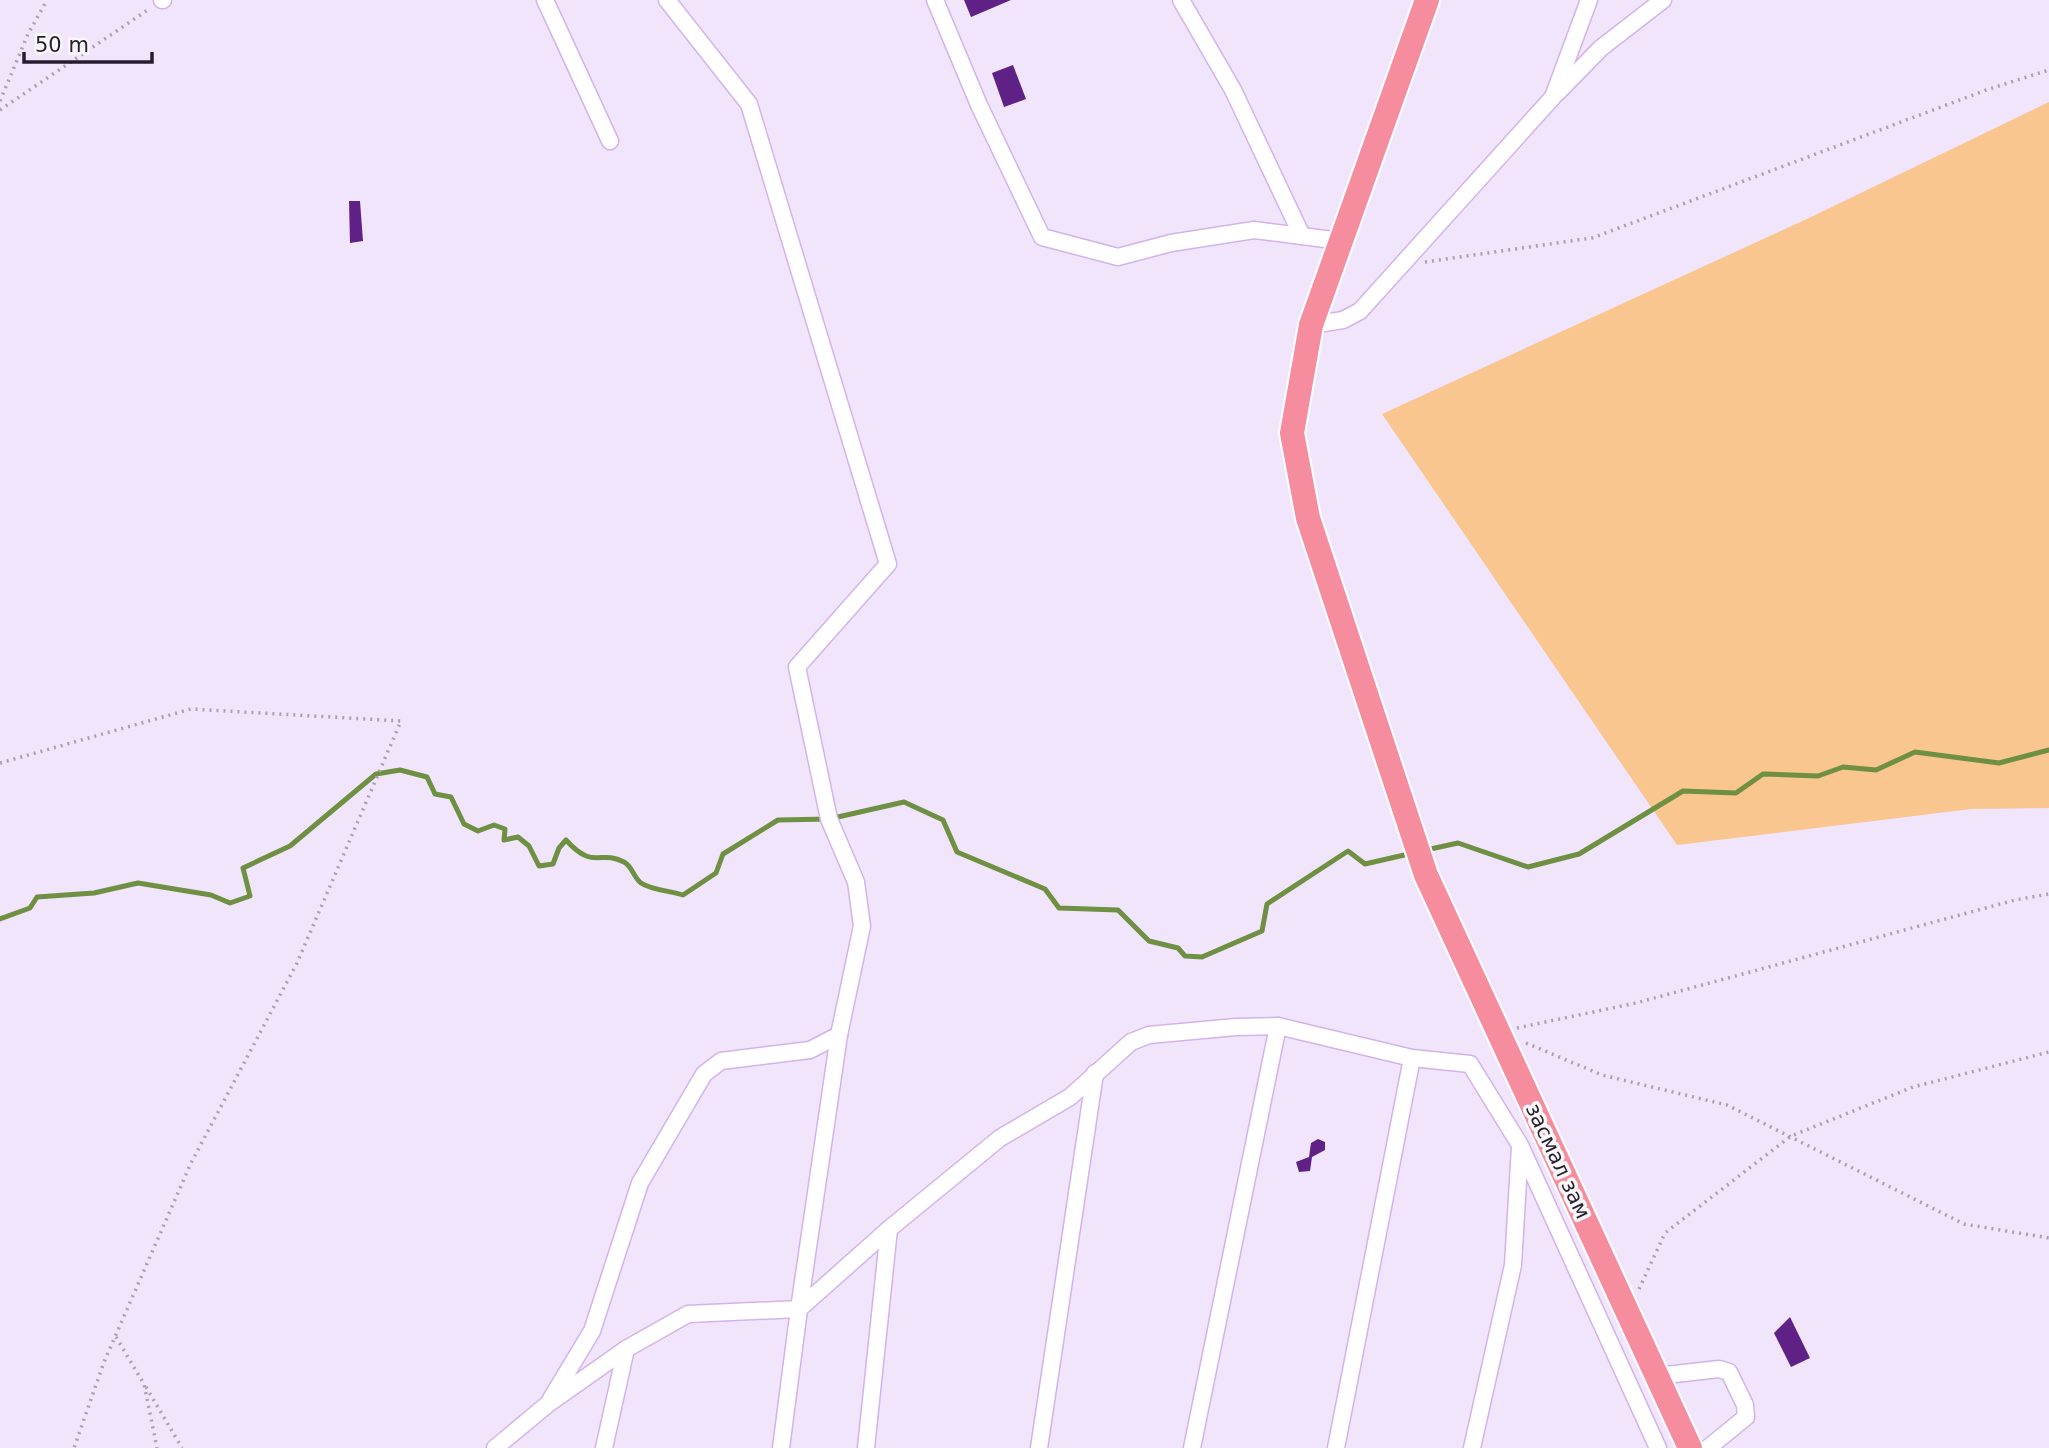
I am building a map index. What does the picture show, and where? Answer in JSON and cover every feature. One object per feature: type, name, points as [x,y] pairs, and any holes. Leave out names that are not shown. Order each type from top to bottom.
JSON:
[{"type":"highway","name":"засмал зам","points":[[1427,0],[1311,325],[1292,433],[1308,519],[1407,825],[1426,875],[1690,1448]]},
{"type":"street","points":[[545,0],[610,141]]},
{"type":"street","points":[[667,0],[749,104],[888,564],[797,667],[828,819],[856,882],[862,926],[839,1035],[781,1448]]},
{"type":"street","points":[[934,0],[979,105],[1042,237],[1118,257],[1171,243],[1254,230],[1341,241]]},
{"type":"street","points":[[1181,0],[1233,90],[1302,236]]},
{"type":"street","points":[[1553,97],[1589,0]]},
{"type":"street","points":[[1311,325],[1343,320],[1360,312],[1553,97],[1601,48],[1663,0]]},
{"type":"street","points":[[1192,1448],[1278,1026]]},
{"type":"street","points":[[495,1448],[548,1404],[626,1349],[688,1314],[799,1309],[889,1229],[1000,1138],[1070,1097],[1131,1042],[1149,1035],[1278,1026],[1412,1058],[1470,1064],[1520,1145],[1658,1448]]},
{"type":"street","points":[[548,1404],[592,1332],[640,1183],[704,1074],[721,1060],[810,1050],[839,1035]]},
{"type":"street","points":[[1336,1448],[1412,1058]]},
{"type":"street","points":[[1039,1448],[1095,1073]]},
{"type":"street","points":[[1472,1448],[1513,1265],[1520,1145]]},
{"type":"street","points":[[866,1448],[889,1229]]},
{"type":"street","points":[[604,1448],[626,1349]]},
{"type":"street","points":[[1657,1376],[1719,1369],[1729,1372],[1745,1405],[1746,1418],[1708,1448]]},
{"type":"path","points":[[0,101],[28,34],[47,0]]},
{"type":"path","points":[[0,110],[163,0]]},
{"type":"path","points":[[1417,264],[1592,238],[1989,89],[2049,70]]},
{"type":"path","points":[[0,763],[191,709],[401,721],[297,963],[191,1163],[116,1336],[74,1448]]},
{"type":"path","points":[[1498,1032],[1636,1003],[2015,900],[2049,894]]},
{"type":"path","points":[[1498,1032],[1602,1075],[1727,1105],[1964,1224],[2049,1238]]},
{"type":"path","points":[[1628,1313],[1665,1233],[1742,1171],[1791,1136],[1913,1087],[2049,1052]]},
{"type":"path","points":[[116,1336],[182,1448]]},
{"type":"path","points":[[144,1384],[156,1448]]},
{"type":"shaded area","points":[[2049,102],[2049,808],[1971,809],[1677,845],[1382,414],[1809,218]]},
{"type":"building","points":[[964,0],[1011,0],[971,17]]},
{"type":"building","points":[[1013,65],[1026,99],[1004,107],[992,73]]},
{"type":"building","points":[[349,201],[360,201],[363,241],[350,243]]},
{"type":"building","points":[[1318,1139],[1325,1142],[1325,1150],[1312,1157],[1310,1171],[1299,1172],[1296,1162],[1309,1157],[1311,1143]]},
{"type":"building","points":[[1790,1317],[1810,1358],[1791,1367],[1774,1333]]},
{"type":"waterway","points":[[1426,850],[1458,843],[1528,867],[1579,854],[1683,791],[1736,793],[1763,774],[1818,776],[1843,767],[1876,770],[1915,752],[1999,763],[2049,750]]},
{"type":"waterway","points":[[0,919],[30,908],[37,897],[94,893],[138,883],[211,895],[230,903],[250,896],[243,868],[290,846],[376,774],[400,770],[427,777],[435,794],[451,797],[464,824],[478,831],[494,825],[505,829],[504,840],[518,837],[529,846],[539,866],[553,864],[559,848],[566,840],[583,855],[608,857],[624,862],[645,885],[683,895],[716,873],[723,854],[778,820],[829,819],[904,802],[943,820],[957,852],[1045,889],[1059,908],[1118,910],[1149,941],[1178,948],[1185,956],[1202,957],[1262,931],[1267,904],[1348,851],[1365,864],[1413,853]]}]
